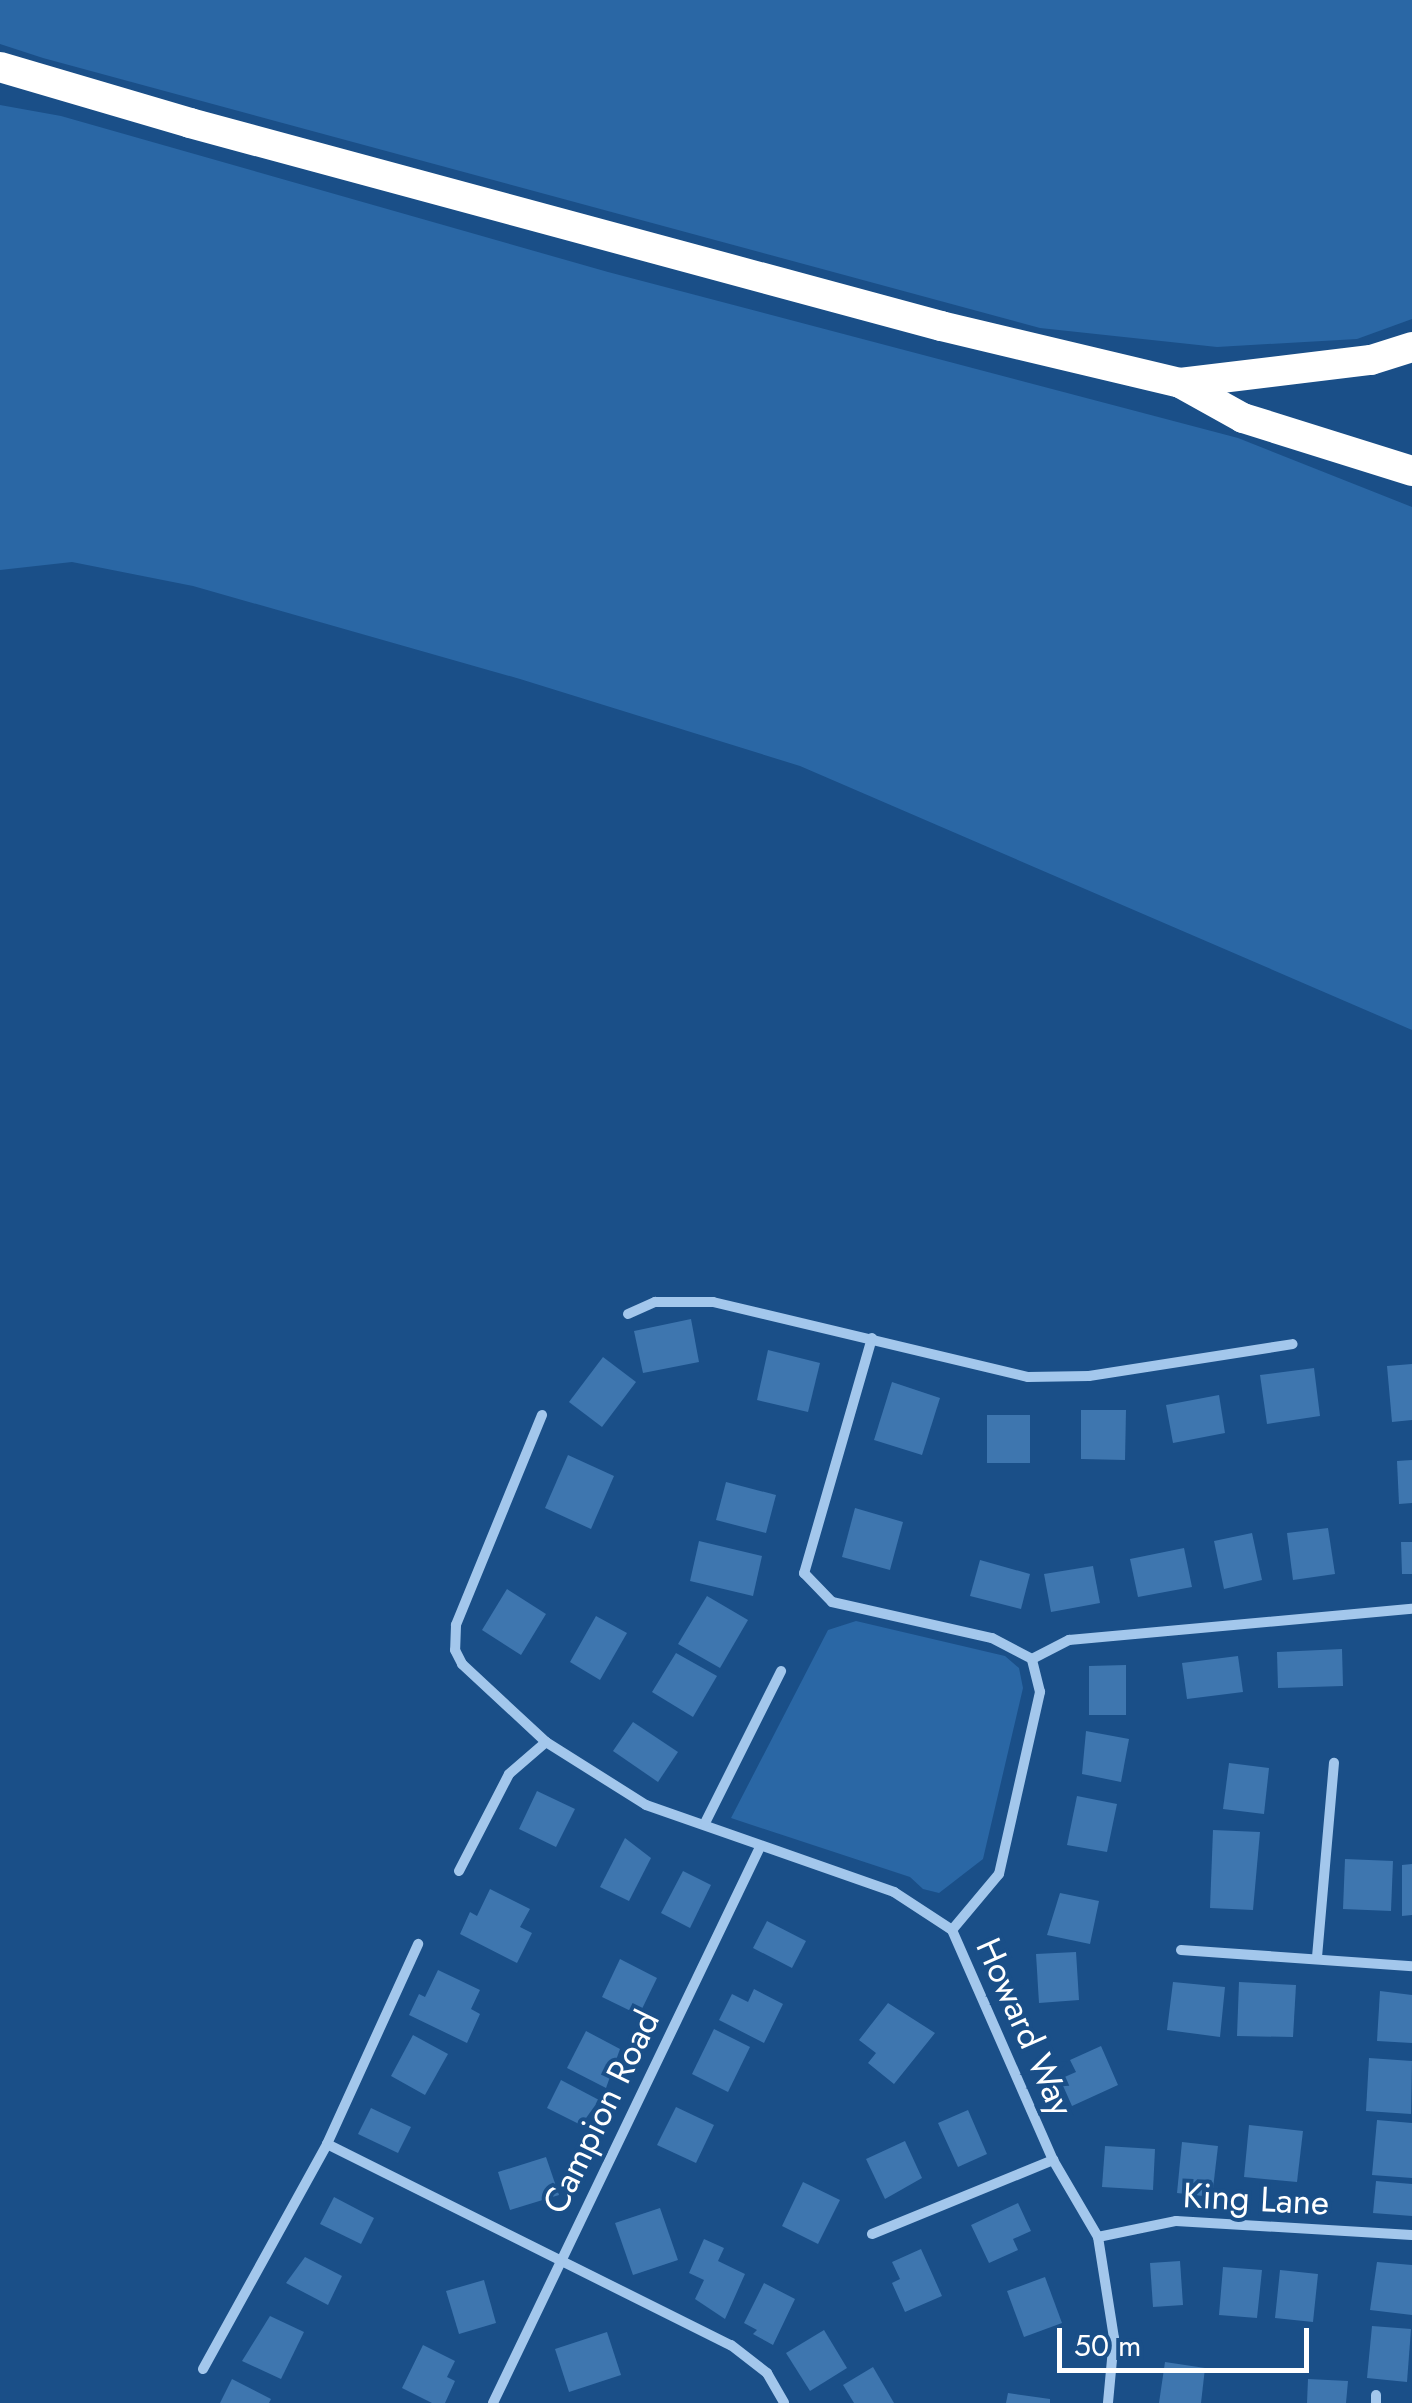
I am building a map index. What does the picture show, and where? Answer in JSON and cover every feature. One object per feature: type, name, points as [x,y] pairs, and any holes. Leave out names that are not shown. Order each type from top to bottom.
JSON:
[{"type":"highway","points":[[0,67],[922,321],[1180,383],[1243,418],[1412,471]]},
{"type":"highway","points":[[1180,383],[1371,360],[1412,347]]},
{"type":"street","points":[[628,1314],[655,1302],[713,1302],[1028,1377],[1089,1376],[1293,1344]]},
{"type":"street","points":[[872,1338],[804,1573],[832,1602],[992,1638],[1032,1659],[1040,1692],[999,1874],[952,1930]]},
{"type":"street","name":"Howard Way","points":[[542,1415],[456,1626],[455,1650],[462,1664],[546,1742],[646,1804],[894,1892],[952,1930],[1054,2160],[1098,2237],[1114,2338],[1108,2403]]},
{"type":"street","points":[[1032,1659],[1069,1640],[1412,1609]]},
{"type":"street","points":[[704,1823],[781,1672]]},
{"type":"street","points":[[459,1870],[509,1774],[546,1742]]},
{"type":"street","points":[[1317,1957],[1334,1763]]},
{"type":"street","name":"Campion Road","points":[[493,2403],[760,1847]]},
{"type":"street","points":[[203,2369],[327,2144],[418,1944]]},
{"type":"street","points":[[1180,1950],[1412,1966]]},
{"type":"street","points":[[327,2144],[731,2345],[768,2373],[784,2403]]},
{"type":"street","points":[[872,2234],[1054,2160]]},
{"type":"street","name":"King Lane","points":[[1098,2237],[1176,2220],[1412,2236]]},
{"type":"shaded area","points":[[0,0],[1412,0],[1412,319],[1357,339],[1217,347],[1040,328],[43,58],[0,44]]},
{"type":"shaded area","points":[[0,105],[61,116],[608,272],[1238,438],[1412,507],[1412,1030],[800,766],[520,679],[193,586],[72,562],[0,570]]},
{"type":"shaded area","points":[[856,1621],[1005,1656],[1019,1668],[1023,1688],[983,1859],[939,1893],[923,1889],[910,1877],[731,1818],[828,1630]]},
{"type":"building","points":[[691,1319],[699,1362],[643,1373],[634,1331]]},
{"type":"building","points":[[768,1350],[820,1363],[808,1412],[757,1400]]},
{"type":"building","points":[[603,1357],[636,1382],[602,1427],[569,1402]]},
{"type":"building","points":[[1412,1364],[1412,1420],[1392,1422],[1387,1366]]},
{"type":"building","points":[[1314,1368],[1320,1416],[1267,1424],[1260,1375]]},
{"type":"building","points":[[892,1382],[940,1398],[922,1455],[874,1440]]},
{"type":"building","points":[[1219,1395],[1225,1433],[1173,1443],[1166,1405]]},
{"type":"building","points":[[1081,1410],[1126,1410],[1125,1460],[1081,1459]]},
{"type":"building","points":[[987,1415],[1030,1415],[1030,1463],[987,1463]]},
{"type":"building","points":[[568,1455],[614,1476],[591,1529],[545,1508]]},
{"type":"building","points":[[1412,1460],[1412,1503],[1399,1504],[1397,1461]]},
{"type":"building","points":[[726,1482],[776,1495],[766,1533],[716,1520]]},
{"type":"building","points":[[855,1508],[903,1522],[890,1570],[842,1557]]},
{"type":"building","points":[[1328,1528],[1335,1574],[1293,1580],[1287,1533]]},
{"type":"building","points":[[1252,1533],[1262,1580],[1224,1589],[1214,1541]]},
{"type":"building","points":[[699,1541],[762,1556],[753,1596],[690,1581]]},
{"type":"building","points":[[1401,1542],[1412,1542],[1412,1574],[1402,1574]]},
{"type":"building","points":[[1184,1548],[1192,1587],[1138,1597],[1130,1559]]},
{"type":"building","points":[[980,1560],[1030,1574],[1021,1609],[970,1596]]},
{"type":"building","points":[[1093,1566],[1100,1603],[1051,1612],[1044,1574]]},
{"type":"building","points":[[507,1589],[546,1614],[521,1655],[482,1630]]},
{"type":"building","points":[[707,1596],[748,1620],[720,1668],[678,1644]]},
{"type":"building","points":[[596,1616],[627,1633],[600,1680],[570,1662]]},
{"type":"building","points":[[1342,1649],[1343,1686],[1278,1688],[1277,1652]]},
{"type":"building","points":[[676,1653],[717,1676],[693,1717],[652,1692]]},
{"type":"building","points":[[1238,1656],[1243,1692],[1187,1699],[1182,1663]]},
{"type":"building","points":[[1126,1665],[1126,1715],[1089,1715],[1089,1666]]},
{"type":"building","points":[[633,1722],[678,1752],[658,1782],[613,1751]]},
{"type":"building","points":[[1086,1731],[1129,1739],[1121,1782],[1082,1774]]},
{"type":"building","points":[[1229,1763],[1269,1768],[1264,1814],[1223,1809]]},
{"type":"building","points":[[537,1791],[575,1809],[556,1847],[519,1829]]},
{"type":"building","points":[[1077,1796],[1117,1804],[1107,1852],[1067,1845]]},
{"type":"building","points":[[1213,1830],[1260,1832],[1253,1910],[1210,1908]]},
{"type":"building","points":[[625,1838],[651,1858],[629,1901],[600,1887]]},
{"type":"building","points":[[1345,1859],[1393,1861],[1391,1911],[1343,1909]]},
{"type":"building","points":[[1412,1864],[1412,1915],[1402,1916],[1402,1865]]},
{"type":"building","points":[[683,1871],[711,1885],[690,1928],[661,1913]]},
{"type":"building","points":[[490,1889],[530,1909],[520,1927],[532,1933],[517,1963],[460,1934],[470,1912],[477,1916]]},
{"type":"building","points":[[1060,1893],[1099,1901],[1090,1944],[1047,1935]]},
{"type":"building","points":[[767,1921],[806,1941],[792,1968],[753,1948]]},
{"type":"building","points":[[1076,1952],[1079,2000],[1039,2003],[1036,1954]]},
{"type":"building","points":[[620,1959],[657,1978],[639,2015],[602,1997]]},
{"type":"building","points":[[438,1970],[480,1990],[471,2009],[480,2014],[467,2043],[409,2015],[419,1994],[425,1997]]},
{"type":"building","points":[[1173,1982],[1225,1987],[1220,2037],[1167,2030]]},
{"type":"building","points":[[1239,1982],[1296,1985],[1293,2037],[1237,2036]]},
{"type":"building","points":[[754,1989],[783,2004],[764,2043],[719,2020],[732,1994],[748,2002]]},
{"type":"building","points":[[1380,1991],[1412,1995],[1412,2043],[1377,2041]]},
{"type":"building","points":[[888,2003],[935,2033],[894,2084],[868,2063],[876,2053],[859,2040]]},
{"type":"building","points":[[714,2029],[750,2047],[728,2092],[692,2074]]},
{"type":"building","points":[[586,2031],[620,2049],[606,2088],[567,2068]]},
{"type":"building","points":[[413,2035],[448,2054],[425,2095],[391,2076]]},
{"type":"building","points":[[1101,2046],[1118,2085],[1072,2106],[1060,2079],[1076,2072],[1070,2060]]},
{"type":"building","points":[[1369,2058],[1412,2061],[1411,2114],[1366,2111]]},
{"type":"building","points":[[561,2080],[599,2100],[581,2125],[547,2108]]},
{"type":"building","points":[[676,2107],[714,2125],[696,2163],[657,2145]]},
{"type":"building","points":[[371,2108],[411,2127],[398,2153],[358,2134]]},
{"type":"building","points":[[968,2110],[987,2154],[958,2167],[938,2123]]},
{"type":"building","points":[[1377,2120],[1412,2123],[1412,2178],[1372,2175]]},
{"type":"building","points":[[1249,2125],[1303,2131],[1297,2182],[1244,2177]]},
{"type":"building","points":[[905,2141],[922,2178],[885,2199],[866,2159]]},
{"type":"building","points":[[1182,2142],[1218,2146],[1212,2197],[1177,2193]]},
{"type":"building","points":[[1105,2146],[1155,2149],[1153,2190],[1102,2187]]},
{"type":"building","points":[[546,2157],[559,2195],[510,2210],[498,2172]]},
{"type":"building","points":[[1376,2181],[1412,2184],[1412,2216],[1373,2213]]},
{"type":"building","points":[[803,2182],[840,2200],[818,2244],[782,2226]]},
{"type":"building","points":[[334,2197],[374,2218],[361,2244],[320,2224]]},
{"type":"building","points":[[1018,2203],[1031,2231],[1013,2239],[1018,2250],[989,2263],[971,2225]]},
{"type":"building","points":[[660,2208],[678,2260],[633,2275],[615,2223]]},
{"type":"building","points":[[704,2239],[724,2248],[718,2261],[745,2274],[725,2319],[695,2299],[704,2280],[689,2273]]},
{"type":"building","points":[[921,2249],[942,2296],[905,2312],[892,2283],[900,2279],[892,2262]]},
{"type":"building","points":[[305,2257],[342,2276],[328,2305],[286,2283]]},
{"type":"building","points":[[1180,2261],[1183,2305],[1153,2307],[1150,2263]]},
{"type":"building","points":[[1377,2262],[1412,2265],[1412,2315],[1370,2310]]},
{"type":"building","points":[[1223,2267],[1262,2270],[1257,2318],[1219,2315]]},
{"type":"building","points":[[1280,2270],[1318,2274],[1313,2322],[1275,2318]]},
{"type":"building","points":[[1045,2277],[1062,2323],[1024,2337],[1007,2291]]},
{"type":"building","points":[[484,2280],[496,2323],[459,2334],[446,2291]]},
{"type":"building","points":[[764,2283],[795,2299],[773,2345],[753,2334],[757,2330],[744,2323]]},
{"type":"building","points":[[270,2316],[304,2332],[281,2379],[242,2361]]},
{"type":"building","points":[[1372,2326],[1411,2329],[1407,2382],[1367,2378]]},
{"type":"building","points":[[824,2330],[847,2368],[810,2391],[786,2353]]},
{"type":"building","points":[[607,2332],[621,2375],[569,2392],[555,2349]]},
{"type":"building","points":[[423,2345],[455,2361],[447,2377],[455,2381],[445,2403],[432,2403],[402,2388]]},
{"type":"building","points":[[1165,2362],[1205,2368],[1201,2403],[1159,2403]]},
{"type":"building","points":[[873,2367],[894,2403],[854,2403],[843,2385]]},
{"type":"building","points":[[232,2379],[271,2399],[269,2403],[220,2403]]},
{"type":"building","points":[[1308,2379],[1348,2381],[1346,2403],[1307,2403]]},
{"type":"building","points":[[1008,2393],[1050,2399],[1050,2403],[1006,2403]]}]
